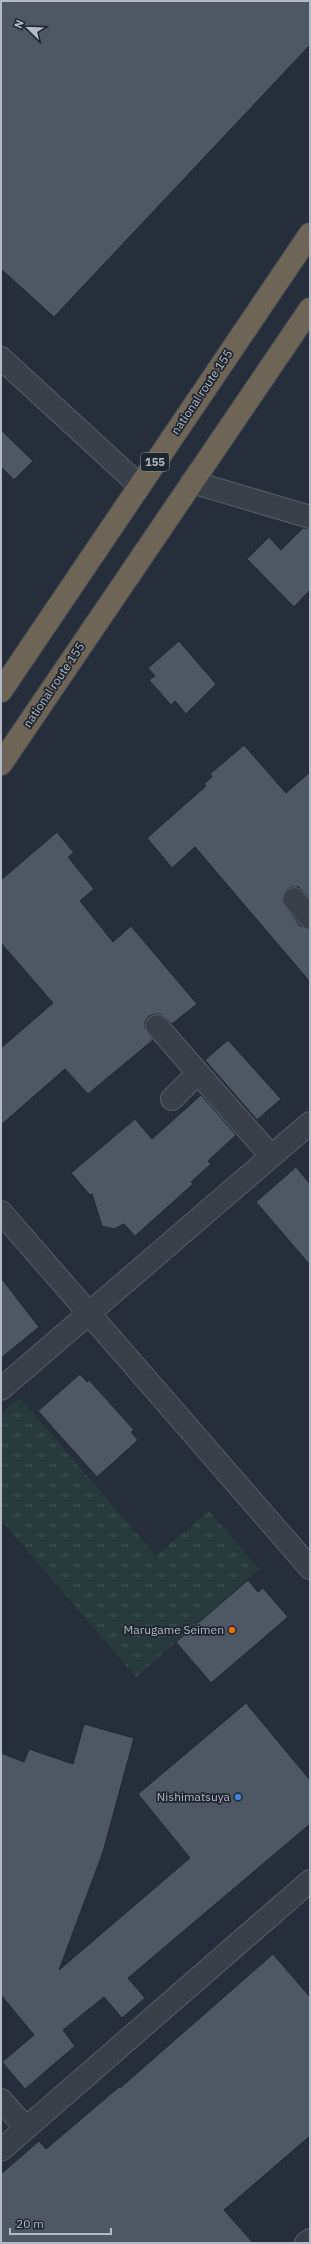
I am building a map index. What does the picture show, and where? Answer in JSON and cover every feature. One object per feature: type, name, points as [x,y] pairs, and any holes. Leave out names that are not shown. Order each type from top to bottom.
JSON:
[{"type":"highway","name":"national route 155","points":[[1,691],[310,234]]},
{"type":"highway","name":"national route 155","points":[[1,764],[310,309]]},
{"type":"street","points":[[1,358],[139,485]]},
{"type":"street","points":[[192,482],[310,517]]},
{"type":"street","points":[[294,900],[310,918]]},
{"type":"street","points":[[157,1026],[271,1156]]},
{"type":"street","points":[[172,1099],[198,1073]]},
{"type":"street","points":[[1,1389],[310,1123]]},
{"type":"street","points":[[1,1212],[310,1568]]},
{"type":"street","points":[[1,2150],[310,1881]]},
{"type":"street","points":[[1,2100],[26,2128]]},
{"type":"street","points":[[306,2243],[310,2240]]},
{"type":"green space","points":[[20,1398],[156,1556],[209,1511],[259,1569],[136,1677],[1,1520],[1,1414]]},
{"type":"building","points":[[1,1],[310,1],[310,45],[54,317],[1,269]]},
{"type":"building","points":[[1,430],[33,461],[14,480],[1,467]]},
{"type":"building","points":[[303,528],[310,529],[310,590],[294,607],[247,559],[269,537],[281,550]]},
{"type":"building","points":[[179,641],[216,684],[186,714],[175,701],[171,705],[149,680],[155,676],[148,668]]},
{"type":"building","points":[[244,745],[286,793],[310,772],[310,899],[299,887],[292,887],[286,890],[282,901],[300,926],[310,930],[310,982],[195,847],[172,868],[147,838],[206,786],[204,784],[212,777],[210,774]]},
{"type":"building","points":[[57,832],[74,853],[68,857],[94,889],[80,901],[113,942],[131,926],[197,1004],[172,1024],[161,1014],[149,1016],[145,1022],[145,1028],[153,1040],[88,1094],[65,1069],[1,1125],[1,1048],[53,1003],[1,943],[1,880]]},
{"type":"building","points":[[228,1040],[281,1099],[257,1120],[205,1060]]},
{"type":"building","points":[[201,1095],[236,1135],[208,1161],[211,1164],[191,1182],[193,1184],[135,1236],[124,1224],[114,1229],[102,1226],[92,1194],[90,1195],[71,1173],[135,1119],[152,1139]]},
{"type":"building","points":[[296,1167],[310,1184],[310,1265],[256,1202]]},
{"type":"building","points":[[1,1278],[39,1327],[1,1358]]},
{"type":"building","points":[[80,1374],[87,1382],[89,1380],[134,1430],[131,1432],[138,1440],[97,1477],[38,1411]]},
{"type":"building","name":"Marugame Seimen","points":[[248,1580],[258,1592],[263,1588],[288,1617],[211,1683],[176,1642]]},
{"type":"building","points":[[246,1703],[310,1780],[310,1824],[128,1978],[145,1998],[122,2018],[104,1997],[63,2030],[75,2046],[25,2089],[2,2062],[34,2035],[1,1995],[1,1753],[24,1762],[29,1749],[73,1764],[84,1724],[134,1738],[103,1852],[59,1970],[190,1858],[138,1794]]},
{"type":"building","points":[[273,1954],[310,1997],[310,2136],[224,2210],[253,2243],[1,2243],[1,2174],[39,2141],[46,2149],[119,2087],[120,2088]]},
{"type":"place","name":"Marugame Seimen","points":[[232,1630]]},
{"type":"place","name":"Nishimatsuya","points":[[238,1797]]}]
